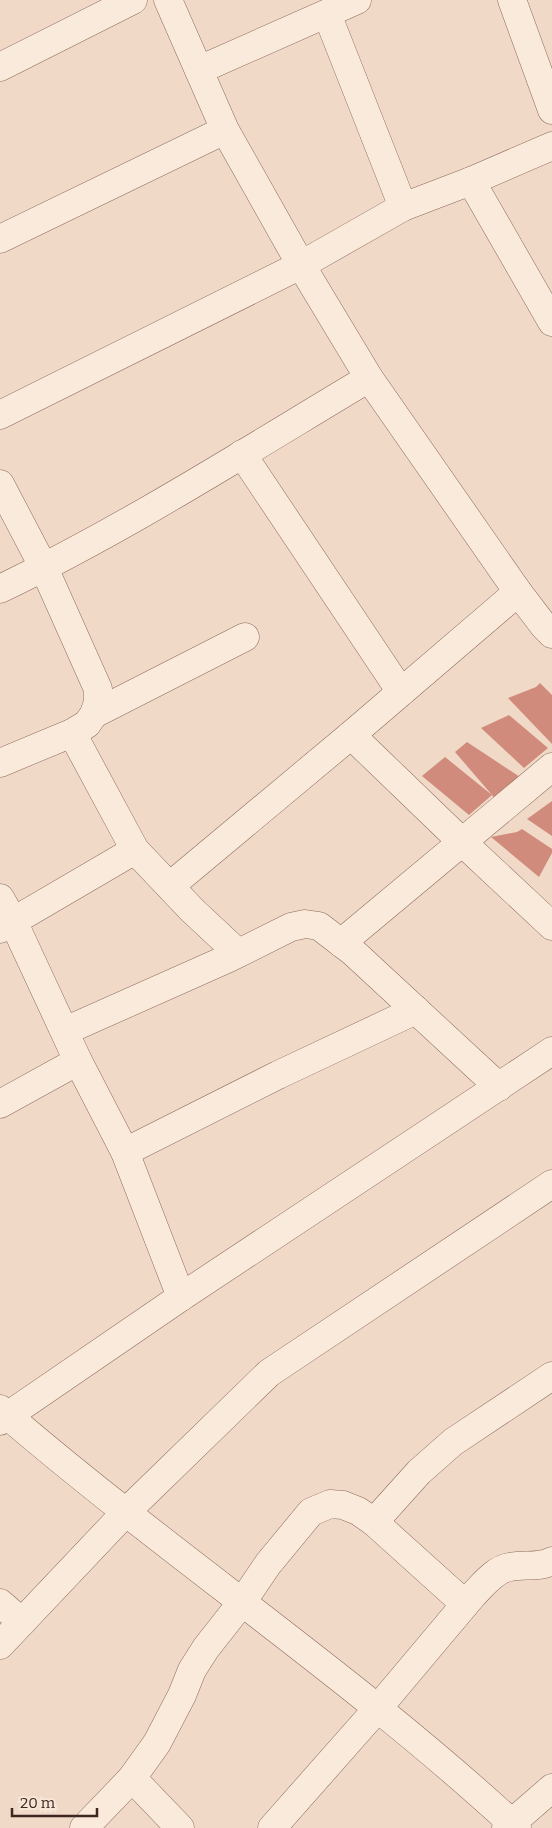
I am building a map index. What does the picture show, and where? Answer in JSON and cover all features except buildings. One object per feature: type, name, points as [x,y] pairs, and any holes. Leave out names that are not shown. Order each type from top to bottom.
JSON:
[{"type":"street","points":[[0,67],[133,0]]},
{"type":"street","points":[[168,0],[225,130],[301,265],[369,378],[518,592],[549,627]]},
{"type":"street","points":[[199,70],[357,0]]},
{"type":"street","points":[[512,0],[552,110]]},
{"type":"street","points":[[327,14],[403,208]]},
{"type":"street","points":[[0,239],[225,130]]},
{"type":"street","points":[[0,415],[301,265],[403,208],[552,146]]},
{"type":"street","points":[[471,181],[552,322]]},
{"type":"street","points":[[0,589],[44,568],[144,514],[369,378]]},
{"type":"street","points":[[242,454],[401,692]]},
{"type":"street","points":[[0,484],[44,568],[98,688],[98,702],[94,714],[87,724],[72,733],[0,763]]},
{"type":"street","points":[[170,886],[518,592]]},
{"type":"street","points":[[94,714],[245,637]]},
{"type":"street","points":[[72,733],[135,850],[192,910],[238,953]]},
{"type":"street","points":[[351,735],[461,842],[552,926]]},
{"type":"street","points":[[341,943],[552,766]]},
{"type":"street","points":[[7,925],[135,850]]},
{"type":"street","points":[[0,898],[7,925],[65,1031],[125,1152],[181,1297]]},
{"type":"street","points":[[65,1031],[291,927],[305,924],[319,926],[341,943],[499,1087]]},
{"type":"street","points":[[125,1152],[278,1075],[416,1010]]},
{"type":"street","points":[[552,1051],[3,1415],[378,1708],[512,1826],[552,1788]]},
{"type":"street","points":[[0,1104],[78,1060]]},
{"type":"street","points":[[0,1645],[126,1512],[269,1373],[552,1184]]},
{"type":"street","points":[[374,1522],[419,1472],[453,1442],[552,1376]]},
{"type":"street","points":[[84,1828],[132,1778],[157,1743],[182,1695],[192,1670],[206,1648],[243,1601],[268,1564],[311,1512],[330,1504],[343,1505],[358,1511],[374,1522],[466,1604]]},
{"type":"street","points":[[272,1828],[490,1578],[507,1567],[545,1565],[552,1561]]},
{"type":"street","points":[[0,1603],[22,1622]]},
{"type":"street","points":[[132,1778],[180,1828]]}]
